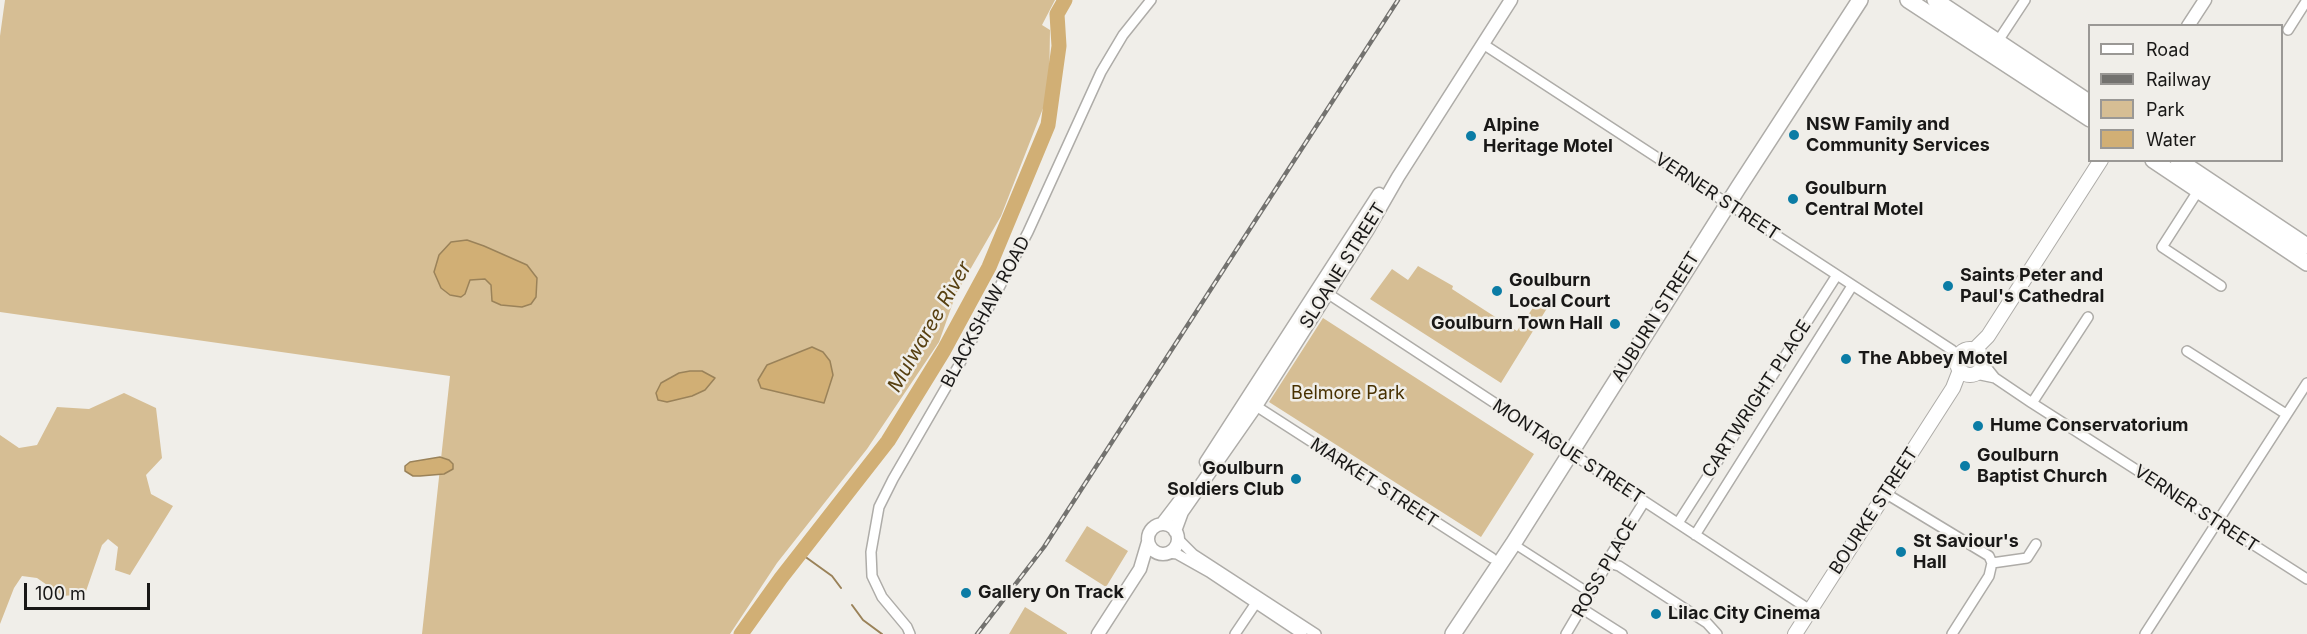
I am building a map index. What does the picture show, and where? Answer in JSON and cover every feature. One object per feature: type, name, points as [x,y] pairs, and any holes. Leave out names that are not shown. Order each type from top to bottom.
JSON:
[{"type":"main road","name":"AUBURN STREET","points":[[1453,634],[1514,544],[1568,451],[1726,202],[1848,0]]},
{"type":"main road","name":"AUBURN STREET","points":[[1726,202],[1860,0]]},
{"type":"main road","points":[[1908,0],[2088,118]]},
{"type":"main road","points":[[1935,0],[2088,102]]},
{"type":"main road","name":"BOURKE STREET","points":[[1795,634],[1968,361],[1988,336],[2099,162]]},
{"type":"main road","points":[[2156,162],[2307,263]]},
{"type":"main road","points":[[2181,162],[2307,246]]},
{"type":"main road","points":[[2248,206],[2271,217],[2307,240]]},
{"type":"main road","name":"AUBURN STREET","points":[[1444,634],[1492,558],[1568,451]]},
{"type":"street","name":"BLACKSHAW ROAD","points":[[917,634],[909,631],[882,597],[872,576],[871,552],[879,507],[892,479],[959,365],[1023,241],[1101,72],[1123,35],[1151,0]]},
{"type":"street","name":"SLOANE STREET","points":[[1162,524],[1181,501],[1216,448],[1503,0]]},
{"type":"street","name":"SLOANE STREET","points":[[1176,535],[1178,521],[1193,496],[1256,406],[1511,0]]},
{"type":"street","points":[[1998,41],[2025,0]]},
{"type":"street","points":[[2189,24],[2205,0]]},
{"type":"street","points":[[2288,30],[2307,0]]},
{"type":"street","name":"VERNER STREET","points":[[1484,44],[2216,523],[2307,579]]},
{"type":"street","points":[[2198,191],[2162,248],[2221,286]]},
{"type":"street","points":[[1332,257],[1345,246]]},
{"type":"street","name":"CARTWRIGHT PLACE","points":[[1678,524],[1837,275]]},
{"type":"street","name":"CARTWRIGHT PLACE","points":[[1695,535],[1852,286]]},
{"type":"street","points":[[1289,334],[1299,326],[1320,294],[1327,293]]},
{"type":"street","name":"MONTAGUE STREET","points":[[1327,293],[1810,610]]},
{"type":"street","points":[[2032,403],[2088,317]]},
{"type":"street","points":[[2187,351],[2286,414]]},
{"type":"street","points":[[2145,634],[2307,383]]},
{"type":"street","points":[[1216,448],[1243,413],[1256,406]]},
{"type":"street","name":"MARKET STREET","points":[[1256,406],[1492,558]]},
{"type":"street","points":[[1885,493],[1989,556],[1992,563],[1989,576],[1952,634]]},
{"type":"street","name":"ROSS PLACE","points":[[1566,634],[1606,566],[1612,564],[1611,555],[1644,502]]},
{"type":"street","points":[[1098,634],[1140,569],[1149,532],[1152,528],[1162,524],[1168,525],[1193,554],[1302,634]]},
{"type":"street","points":[[1140,569],[1175,547],[1176,535]]},
{"type":"street","points":[[1148,542],[1152,549],[1177,554],[1316,634]]},
{"type":"street","points":[[1514,544],[1590,594]]},
{"type":"street","points":[[1992,563],[2027,558],[2036,544]]},
{"type":"street","points":[[1612,564],[1619,566],[1713,632]]},
{"type":"street","points":[[1235,634],[1257,601]]},
{"type":"street","points":[[1581,608],[1622,634]]},
{"type":"green space","points":[[5,0],[1055,0],[1042,25],[1050,30],[1049,93],[1001,216],[956,294],[939,342],[867,449],[777,563],[730,634],[422,634],[450,376],[0,312],[0,36]]},
{"type":"green space","points":[[1418,266],[1453,286],[1452,289],[1517,331],[1539,299],[1549,305],[1501,383],[1370,299],[1392,269],[1408,280]]},
{"type":"green space","name":"Belmore Park","points":[[1323,318],[1534,454],[1481,537],[1269,402]]},
{"type":"green space","points":[[124,393],[156,408],[162,458],[146,475],[151,494],[173,506],[130,575],[115,570],[118,547],[108,539],[102,545],[85,594],[63,596],[37,578],[22,576],[14,588],[0,624],[0,435],[19,448],[37,445],[57,407],[89,409]]},
{"type":"green space","points":[[1087,526],[1128,551],[1106,587],[1065,561]]},
{"type":"green space","points":[[1025,607],[1067,633],[1067,634],[1009,634]]},
{"type":"water","points":[[467,240],[527,265],[537,278],[536,297],[531,304],[522,307],[501,305],[492,301],[491,285],[485,279],[470,280],[465,294],[461,297],[450,295],[441,288],[434,272],[439,255],[451,242]]},
{"type":"water","points":[[812,347],[823,352],[830,361],[833,375],[824,403],[761,388],[758,380],[767,365]]},
{"type":"water","points":[[702,371],[715,378],[705,390],[692,396],[667,402],[658,400],[656,393],[661,383],[679,373]]},
{"type":"water","points":[[440,457],[449,460],[453,464],[453,469],[444,474],[420,476],[413,476],[405,471],[405,466],[410,462]]},
{"type":"waterway","name":"Mulwaree River","points":[[741,634],[781,578],[888,441],[944,350],[989,267],[1048,125],[1059,46],[1057,14],[1065,0]]},
{"type":"waterway","points":[[800,553],[832,576],[841,588]]},
{"type":"waterway","points":[[852,605],[863,620],[882,634]]},
{"type":"railway","points":[[977,634],[1044,547],[1398,0]]},
{"type":"place","name":"NSW Family and Community Services","points":[[1794,135]]},
{"type":"place","name":"Alpine Heritage Motel","points":[[1471,136]]},
{"type":"place","name":"Goulburn Central Motel","points":[[1793,199]]},
{"type":"place","name":"Saints Peter and Paul's Cathedral","points":[[1948,286]]},
{"type":"place","name":"Goulburn Local Court","points":[[1497,291]]},
{"type":"place","name":"Goulburn Town Hall","points":[[1615,324]]},
{"type":"place","name":"The Abbey Motel","points":[[1846,359]]},
{"type":"place","name":"Hume Conservatorium","points":[[1978,426]]},
{"type":"place","name":"Goulburn Baptist Church","points":[[1965,466]]},
{"type":"place","name":"Goulburn Soldiers Club","points":[[1296,479]]},
{"type":"place","name":"St Saviour's Hall","points":[[1901,552]]},
{"type":"place","name":"Gallery On Track","points":[[966,593]]},
{"type":"place","name":"Lilac City Cinema","points":[[1656,614]]}]
